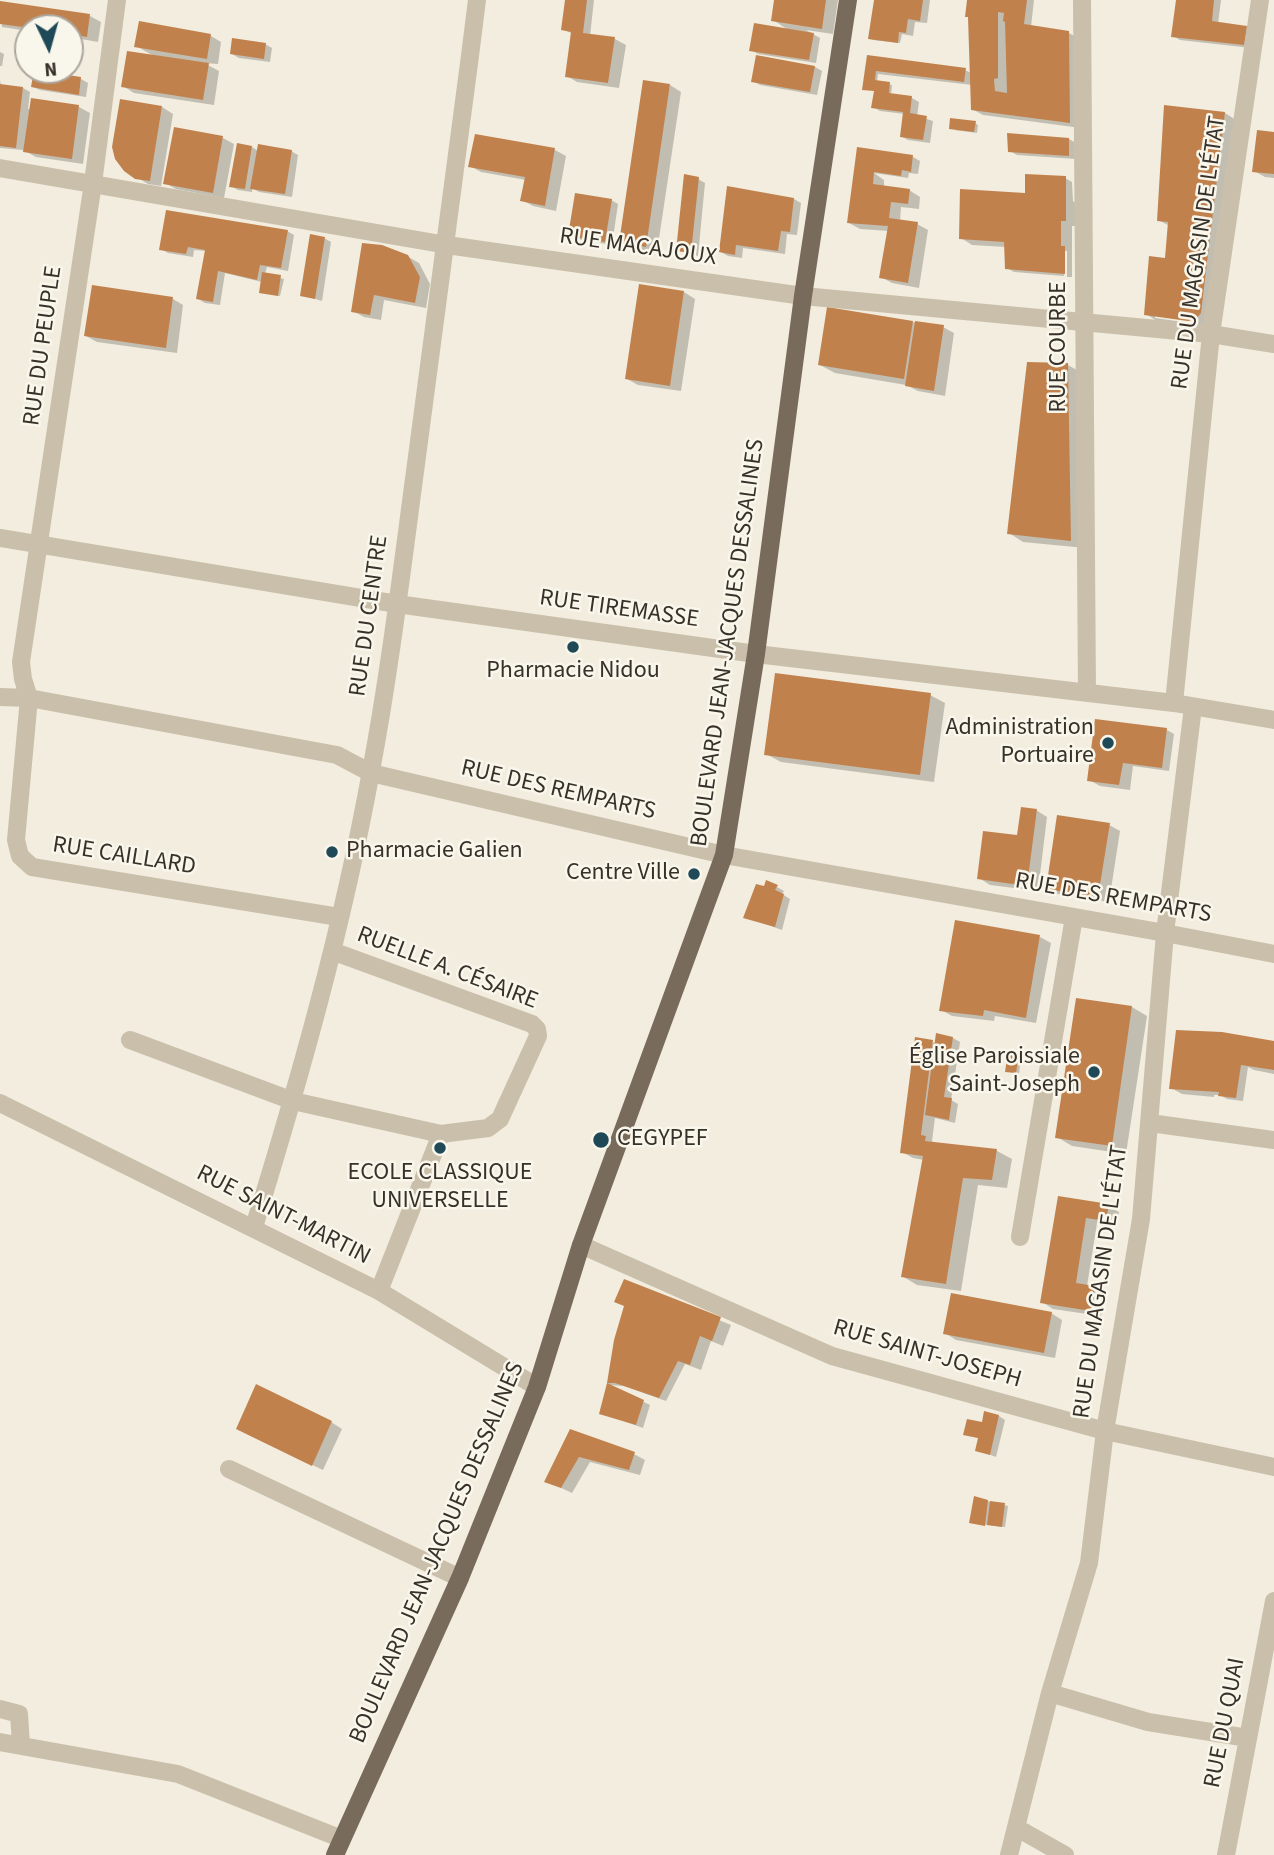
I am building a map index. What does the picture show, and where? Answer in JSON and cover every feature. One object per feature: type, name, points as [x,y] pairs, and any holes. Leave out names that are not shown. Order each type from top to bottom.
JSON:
[{"type":"main road","name":"BOULEVARD JEAN-JACQUES DESSALINES","points":[[339,1847],[460,1578],[537,1387],[581,1245],[724,855],[848,0]]},
{"type":"street","name":"RUE DU PEUPLE","points":[[29,698],[21,662],[93,183],[117,0]]},
{"type":"street","name":"RUE DU CENTRE","points":[[254,1227],[293,1101],[332,951],[371,772],[447,245],[477,0]]},
{"type":"street","name":"RUE COURBE","points":[[1082,0],[1087,693]]},
{"type":"street","name":"RUE DU MAGASIN DE L'ÉTAT","points":[[1174,703],[1211,334],[1260,0]]},
{"type":"street","name":"RUE MACAJOUX","points":[[0,168],[447,245],[803,296],[1211,334],[1274,344]]},
{"type":"street","name":"RUE TIREMASSE","points":[[0,538],[397,604],[755,654],[1174,703],[1274,720]]},
{"type":"street","name":"RUE DES REMPARTS","points":[[0,697],[29,698],[337,755],[371,772],[724,855],[1274,954]]},
{"type":"street","name":"RUE CAILLARD","points":[[29,698],[16,839],[20,856],[32,867],[339,917]]},
{"type":"street","name":"RUE DU MAGASIN DE L'ÉTAT","points":[[1009,1855],[1050,1693],[1088,1563],[1105,1431],[1141,1219],[1165,933],[1193,707]]},
{"type":"street","points":[[1020,1237],[1074,916]]},
{"type":"street","name":"RUELLE A. CÉSAIRE","points":[[332,951],[532,1024],[537,1030],[538,1036],[496,1125],[441,1134]]},
{"type":"street","points":[[130,1040],[293,1101],[441,1134],[379,1291]]},
{"type":"street","name":"RUE SAINT-MARTIN","points":[[0,1103],[379,1291],[537,1387]]},
{"type":"street","points":[[1150,1123],[1274,1140]]},
{"type":"street","name":"RUE SAINT-JOSEPH","points":[[581,1245],[831,1356],[1105,1431],[1274,1466]]},
{"type":"street","points":[[229,1469],[460,1578]]},
{"type":"street","name":"RUE DU QUAI","points":[[1226,1855],[1274,1601]]},
{"type":"street","points":[[1050,1693],[1148,1722],[1248,1738]]},
{"type":"street","points":[[0,1709],[19,1714],[21,1745]]},
{"type":"street","points":[[0,1742],[178,1774],[339,1847]]},
{"type":"street","points":[[1017,1828],[1065,1855]]},
{"type":"building","points":[[565,0],[587,0],[583,33],[615,37],[608,83],[565,77],[571,32],[561,30]]},
{"type":"building","points":[[774,0],[826,0],[822,29],[771,21]]},
{"type":"building","points":[[874,0],[923,0],[920,21],[908,19],[906,33],[899,32],[898,43],[868,39]]},
{"type":"building","points":[[967,0],[1027,0],[1024,24],[1069,31],[1070,123],[971,110],[968,17],[965,17]],"holes":[[[998,12],[1004,13],[1003,21],[1007,93],[995,91],[994,79],[998,78]]]},
{"type":"building","points":[[1176,0],[1214,0],[1212,21],[1247,26],[1244,45],[1171,37]]},
{"type":"building","points":[[0,1],[90,14],[87,37],[84,36],[84,14],[14,14],[14,26],[0,24]]},
{"type":"building","points":[[139,21],[211,34],[207,59],[134,47]]},
{"type":"building","points":[[754,23],[814,33],[809,60],[749,51]]},
{"type":"building","points":[[232,38],[266,43],[264,59],[230,54]]},
{"type":"building","points":[[127,51],[209,63],[203,100],[121,87]]},
{"type":"building","points":[[756,55],[815,66],[810,92],[751,82]]},
{"type":"building","points":[[867,55],[966,68],[964,82],[876,71],[875,80],[890,82],[889,93],[912,96],[910,113],[927,116],[923,140],[900,137],[903,112],[871,108],[874,91],[862,90]]},
{"type":"building","points":[[643,80],[670,84],[646,247],[619,243]]},
{"type":"building","points":[[0,84],[23,87],[16,148],[0,146]]},
{"type":"building","points":[[32,84],[80,84],[79,95],[31,87]]},
{"type":"building","points":[[31,98],[79,105],[72,159],[23,152]]},
{"type":"building","points":[[120,99],[162,106],[150,181],[135,179],[124,171],[115,159],[112,147]]},
{"type":"building","points":[[1164,105],[1225,112],[1201,313],[1196,319],[1188,321],[1144,315],[1149,256],[1165,258],[1168,222],[1157,221]]},
{"type":"building","points":[[950,118],[976,121],[974,132],[949,129]]},
{"type":"building","points":[[174,127],[223,136],[213,193],[163,184]]},
{"type":"building","points":[[1257,130],[1274,132],[1274,174],[1252,172]]},
{"type":"building","points":[[1007,133],[1069,138],[1069,156],[1008,152]]},
{"type":"building","points":[[475,134],[555,148],[545,206],[520,201],[525,177],[468,167]]},
{"type":"building","points":[[237,143],[252,146],[245,189],[229,187]]},
{"type":"building","points":[[258,144],[292,150],[285,194],[250,189]]},
{"type":"building","points":[[857,147],[913,155],[911,172],[902,170],[901,176],[874,172],[873,184],[910,189],[908,204],[891,202],[889,218],[918,222],[908,283],[879,278],[888,226],[847,223]]},
{"type":"building","points":[[684,174],[699,177],[691,253],[676,251]]},
{"type":"building","points":[[1025,174],[1066,176],[1066,221],[1061,221],[1061,246],[1065,246],[1065,274],[1005,269],[1004,242],[959,239],[960,189],[1025,193]]},
{"type":"building","points":[[727,186],[794,198],[790,232],[781,231],[778,251],[736,245],[735,255],[719,252]]},
{"type":"building","points":[[575,193],[612,199],[605,242],[568,236]]},
{"type":"building","points":[[166,210],[288,230],[281,268],[260,265],[257,280],[218,271],[213,302],[196,299],[205,250],[188,247],[186,254],[159,250]]},
{"type":"building","points":[[310,234],[325,237],[315,299],[300,296]]},
{"type":"building","points":[[362,243],[382,245],[408,255],[420,277],[415,303],[374,295],[370,315],[351,312]]},
{"type":"building","points":[[262,272],[281,275],[278,296],[259,293]]},
{"type":"building","points":[[639,284],[684,291],[670,386],[625,379]]},
{"type":"building","points":[[92,285],[173,297],[166,348],[84,336]]},
{"type":"building","points":[[827,307],[913,321],[904,379],[818,365]]},
{"type":"building","points":[[915,321],[944,325],[934,391],[905,386]]},
{"type":"building","points":[[1027,362],[1068,363],[1071,541],[1007,534]]},
{"type":"building","points":[[775,673],[931,693],[920,775],[764,755]]},
{"type":"building","points":[[1095,719],[1167,728],[1162,768],[1123,763],[1119,785],[1087,781]]},
{"type":"building","points":[[1021,807],[1037,809],[1027,886],[977,879],[983,831],[1017,835]]},
{"type":"building","points":[[1057,815],[1110,823],[1098,897],[1046,889]]},
{"type":"building","points":[[766,880],[778,885],[775,890],[784,894],[775,927],[743,918],[756,884],[764,886]]},
{"type":"building","points":[[955,920],[1040,935],[1026,1018],[984,1010],[983,1016],[939,1011]]},
{"type":"building","name":"Église Paroissiale Saint-Joseph","points":[[1076,998],[1132,1006],[1112,1146],[1055,1138]]},
{"type":"building","points":[[1176,1030],[1222,1032],[1274,1041],[1274,1070],[1241,1065],[1236,1098],[1218,1096],[1219,1092],[1169,1089]]},
{"type":"building","points":[[936,1033],[953,1037],[944,1097],[952,1098],[949,1120],[925,1115]]},
{"type":"building","points":[[915,1037],[933,1040],[921,1135],[926,1136],[925,1141],[997,1149],[992,1180],[963,1178],[946,1284],[901,1277],[923,1156],[900,1153]]},
{"type":"building","points":[[1008,1052],[1019,1054],[1016,1073],[1005,1072]]},
{"type":"building","points":[[1058,1196],[1109,1204],[1106,1221],[1086,1218],[1076,1283],[1095,1286],[1091,1311],[1040,1303]]},
{"type":"building","points":[[624,1279],[721,1317],[712,1341],[700,1336],[690,1365],[678,1361],[659,1398],[615,1383],[607,1383],[614,1340],[624,1306],[614,1302]]},
{"type":"building","points":[[951,1293],[1052,1312],[1044,1353],[943,1334]]},
{"type":"building","points":[[607,1383],[644,1400],[636,1425],[599,1414]]},
{"type":"building","points":[[256,1384],[332,1421],[312,1466],[236,1429]]},
{"type":"building","points":[[984,1411],[999,1415],[990,1455],[975,1451],[978,1438],[963,1435],[967,1419],[982,1422]]},
{"type":"building","points":[[570,1429],[635,1452],[629,1470],[579,1457],[561,1488],[544,1482]]},
{"type":"building","points":[[974,1496],[988,1500],[985,1526],[969,1523]]},
{"type":"building","points":[[990,1501],[1005,1503],[1002,1527],[987,1525]]},
{"type":"place","name":"Pharmacie Nidou","points":[[573,647]]},
{"type":"place","name":"Administration Portuaire","points":[[1108,743]]},
{"type":"place","name":"Pharmacie Galien","points":[[332,852]]},
{"type":"place","name":"Centre Ville","points":[[694,874]]},
{"type":"place","name":"Église Paroissiale Saint-Joseph","points":[[1094,1072]]},
{"type":"place","name":"CEGYPEF","points":[[601,1140]]},
{"type":"place","name":"ECOLE CLASSIQUE UNIVERSELLE","points":[[440,1148]]}]
